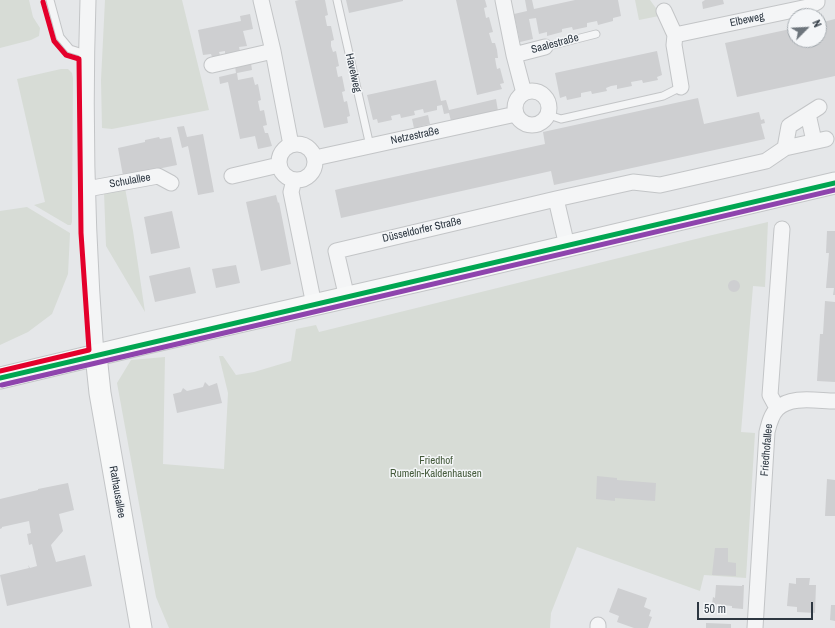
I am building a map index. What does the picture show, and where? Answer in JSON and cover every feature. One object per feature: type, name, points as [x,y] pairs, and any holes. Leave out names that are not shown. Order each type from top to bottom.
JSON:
[{"type":"main road","points":[[0,378],[835,183]]},
{"type":"main road","name":"Rathausallee","points":[[96,356],[100,393],[141,628]]},
{"type":"street","points":[[88,0],[86,54],[87,189],[88,233],[96,356]]},
{"type":"street","points":[[261,0],[291,145]]},
{"type":"street","points":[[503,0],[514,55],[524,93]]},
{"type":"street","name":"Elbeweg","points":[[675,35],[808,7],[817,2],[817,0]]},
{"type":"street","points":[[664,11],[675,35],[674,45],[681,87]]},
{"type":"street","name":"Saalestraße","points":[[514,55],[545,47]]},
{"type":"street","points":[[212,65],[272,51]]},
{"type":"street","points":[[533,91],[542,93],[548,99],[550,109],[548,115],[541,124],[531,126],[525,124],[516,114],[515,106],[518,99],[524,93],[533,91]]},
{"type":"street","name":"Düsseldorfer Straße","points":[[347,298],[336,251],[556,198],[633,182],[660,185],[766,161],[785,148],[820,140],[813,110],[789,126],[785,148]]},
{"type":"street","name":"Netzestraße","points":[[315,158],[516,114]]},
{"type":"street","points":[[303,144],[313,152],[316,164],[310,175],[306,178],[294,180],[284,175],[279,165],[281,152],[291,145],[303,144]]},
{"type":"street","points":[[232,176],[279,165]]},
{"type":"street","name":"Schulallee","points":[[87,189],[158,176],[171,183]]},
{"type":"street","points":[[294,180],[291,192],[314,305]]},
{"type":"street","points":[[556,198],[566,246]]},
{"type":"street","name":"Friedhofallee","points":[[755,628],[767,432],[770,418],[777,408],[770,395],[782,229]]},
{"type":"street","points":[[777,408],[786,402],[798,400],[835,401]]},
{"type":"lane","points":[[50,0],[60,37],[70,49],[86,54]]},
{"type":"lane","name":"Havelweg","points":[[337,0],[370,146]]},
{"type":"lane","name":"Saalestraße","points":[[545,47],[596,34]]},
{"type":"lane","points":[[548,115],[561,119],[663,96],[681,87]]},
{"type":"green space","points":[[0,0],[29,0],[33,17],[40,28],[39,36],[31,40],[0,48]]},
{"type":"green space","points":[[105,0],[182,0],[209,110],[112,129],[102,128],[101,80]]},
{"type":"green space","points":[[635,0],[650,0],[658,11],[659,16],[639,20]]},
{"type":"green space","points":[[61,69],[68,69],[72,73],[73,78],[71,225],[68,225],[34,205],[45,202],[17,79]]},
{"type":"green space","points":[[125,188],[145,312],[106,246],[104,192]]},
{"type":"green space","points":[[27,207],[70,233],[68,274],[52,314],[28,332],[0,345],[0,211]]},
{"type":"green space","name":"Friedhof Rumeln-Kaldenhausen","points":[[768,222],[765,287],[753,286],[741,432],[755,433],[746,578],[704,575],[700,591],[577,547],[551,613],[550,628],[169,628],[156,597],[117,383],[131,360],[165,357],[163,464],[224,469],[228,393],[219,356],[223,356],[236,375],[254,372],[291,361],[296,329],[316,325],[319,332]]},
{"type":"building","points":[[325,0],[328,15],[325,16],[327,26],[331,26],[334,40],[331,41],[331,46],[333,52],[336,51],[339,66],[336,67],[338,77],[342,76],[345,91],[342,92],[344,102],[347,101],[350,116],[347,117],[348,123],[324,128],[295,1]]},
{"type":"building","points":[[346,0],[403,0],[403,1],[349,13]]},
{"type":"building","points":[[456,0],[485,0],[487,7],[484,8],[486,18],[489,17],[493,32],[489,33],[492,43],[495,43],[497,50],[498,58],[495,58],[497,69],[500,68],[504,83],[500,84],[502,89],[477,95]]},
{"type":"building","points":[[525,0],[532,0],[534,9],[575,0],[618,0],[621,16],[613,18],[613,21],[598,25],[597,21],[587,23],[587,27],[573,30],[572,27],[562,29],[562,32],[547,36],[547,32],[539,34],[536,18],[529,19],[533,39],[520,42],[514,14],[527,11]]},
{"type":"building","points":[[705,0],[723,0],[724,4],[703,9],[702,2]]},
{"type":"building","points":[[250,14],[253,29],[243,31],[247,46],[239,47],[240,51],[225,54],[225,51],[219,52],[220,55],[212,57],[211,54],[203,55],[198,30],[241,21],[240,16]]},
{"type":"building","points":[[835,19],[835,76],[737,97],[725,43],[787,30],[787,48],[827,48],[827,21]]},
{"type":"building","points":[[657,51],[662,75],[657,77],[658,80],[643,83],[642,80],[631,82],[632,86],[617,89],[617,85],[611,86],[606,88],[607,91],[592,94],[591,91],[581,93],[581,97],[567,100],[566,96],[560,98],[555,73]]},
{"type":"building","points":[[251,63],[252,70],[237,73],[238,80],[253,77],[255,85],[258,84],[261,100],[258,101],[260,111],[264,110],[267,125],[263,126],[265,133],[268,133],[272,146],[258,149],[255,136],[240,139],[228,82],[220,84],[219,77],[236,73],[235,66]]},
{"type":"building","points":[[436,80],[441,101],[446,100],[449,110],[496,99],[498,111],[451,121],[449,113],[444,114],[442,105],[437,106],[437,110],[424,113],[423,109],[414,111],[415,115],[401,118],[400,114],[391,116],[392,120],[378,123],[377,119],[373,120],[367,95]]},
{"type":"building","points":[[698,98],[704,124],[759,112],[761,120],[764,119],[765,123],[761,124],[765,139],[554,185],[551,171],[341,218],[335,190],[545,144],[543,132]]},
{"type":"building","points":[[428,115],[430,124],[414,128],[412,119]]},
{"type":"building","points":[[184,126],[187,137],[203,134],[214,192],[198,195],[188,146],[182,148],[177,127]]},
{"type":"building","points":[[159,137],[160,139],[171,137],[177,165],[123,176],[118,148],[145,142],[145,140]]},
{"type":"building","points":[[276,195],[278,203],[279,202],[291,264],[261,271],[246,202]]},
{"type":"building","points":[[172,211],[180,248],[151,254],[144,217]]},
{"type":"building","points":[[827,231],[835,231],[835,295],[833,295],[834,288],[826,288],[829,253],[826,253]]},
{"type":"building","points":[[236,265],[240,283],[216,288],[212,269]]},
{"type":"building","points":[[190,267],[196,293],[155,302],[149,276]]},
{"type":"building","points":[[736,280],[739,281],[739,291],[732,292],[729,291],[728,284],[729,281]]},
{"type":"building","points":[[825,301],[835,302],[835,382],[817,381],[820,334],[823,334]]},
{"type":"building","points":[[205,382],[209,386],[217,383],[222,403],[177,413],[173,394],[181,392],[183,388],[187,391],[203,387]]},
{"type":"building","points":[[597,476],[617,478],[617,480],[656,483],[655,501],[615,498],[615,501],[596,499]]},
{"type":"building","points":[[827,479],[835,480],[835,516],[825,516]]},
{"type":"building","points":[[68,483],[74,510],[59,514],[63,531],[51,545],[56,562],[85,555],[92,586],[7,606],[0,575],[29,568],[28,565],[30,568],[37,566],[32,544],[29,545],[27,534],[31,533],[29,521],[2,527],[0,529],[0,499]]},
{"type":"building","points":[[715,548],[728,548],[728,562],[736,563],[736,576],[712,575]]},
{"type":"building","points":[[796,578],[810,578],[809,585],[816,585],[815,613],[797,612],[797,607],[787,606],[789,583],[796,584]]},
{"type":"building","points":[[716,585],[744,585],[743,609],[732,608],[732,606],[712,604],[713,597],[715,598]]},
{"type":"building","points":[[618,588],[647,598],[644,607],[651,610],[649,616],[652,617],[648,628],[634,628],[617,622],[619,616],[609,612]]},
{"type":"building","points":[[831,605],[835,605],[835,621],[830,620]]},
{"type":"building","points":[[706,623],[731,624],[731,628],[706,628]]},
{"type":"transit line","points":[[0,371],[89,350],[81,233],[79,59],[66,55],[54,41],[43,2]]},
{"type":"transit line","points":[[0,378],[835,183]]},
{"type":"transit line","points":[[2,385],[835,190]]}]
